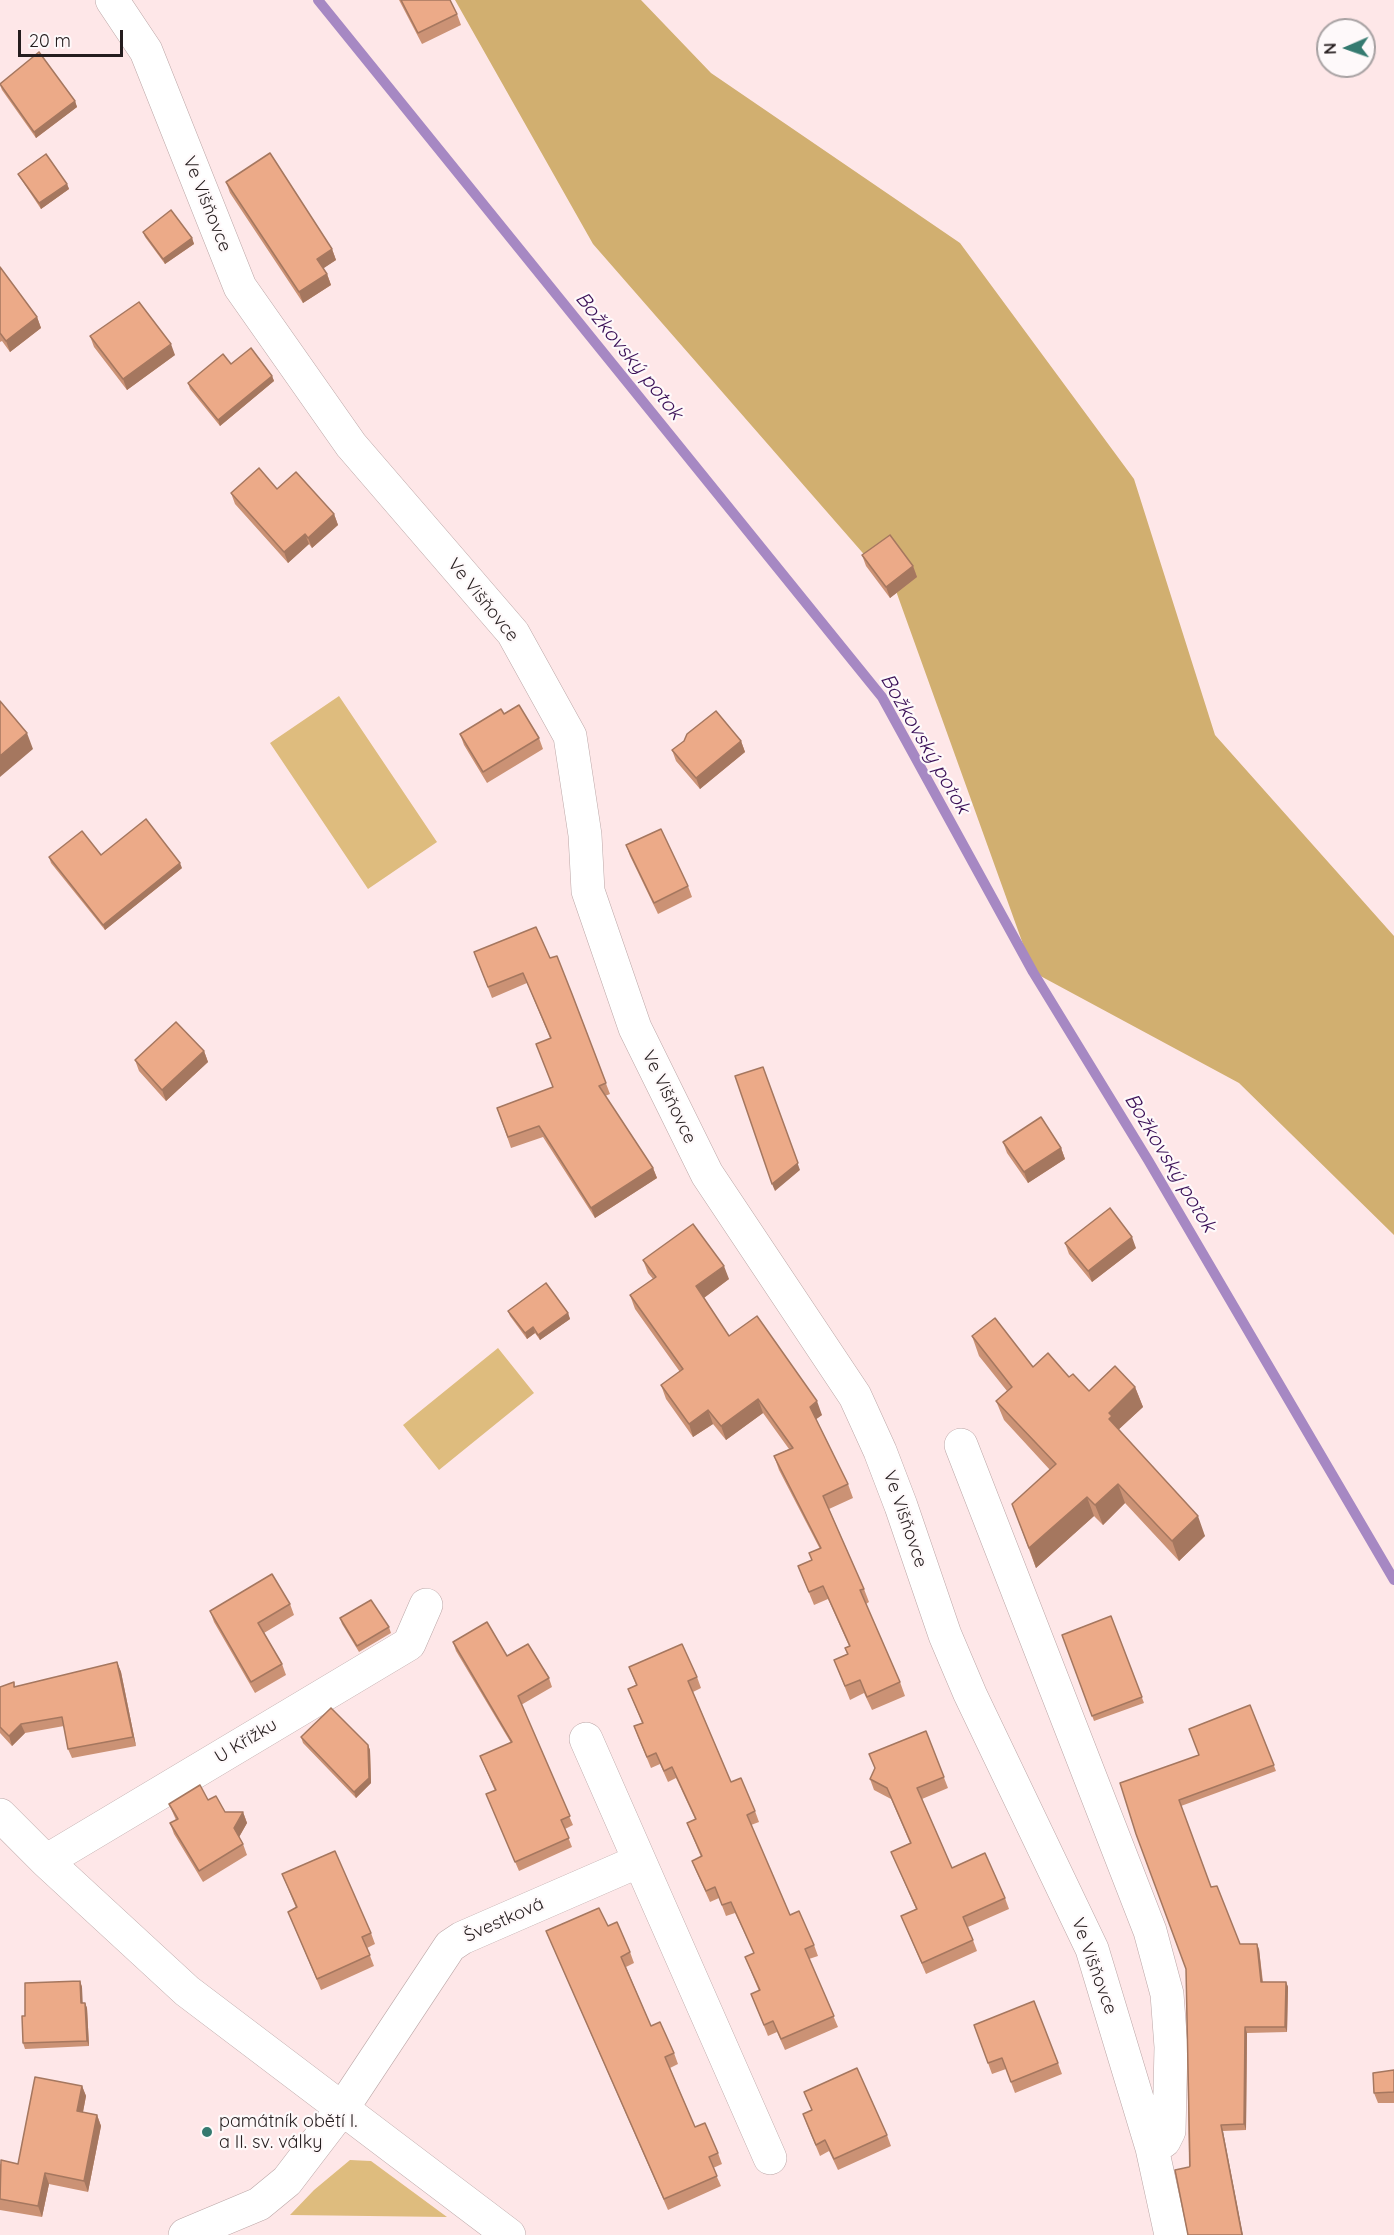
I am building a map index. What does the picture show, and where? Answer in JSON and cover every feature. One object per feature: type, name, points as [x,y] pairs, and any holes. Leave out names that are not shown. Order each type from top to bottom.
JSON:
[{"type":"street","name":"Ve Višňovce","points":[[112,0],[146,51],[240,287],[351,446],[513,633],[570,736],[585,835],[588,891],[635,1028],[707,1173],[855,1396],[876,1441],[902,1506],[953,1654],[1092,1949],[1152,2148],[1171,2235]]},
{"type":"street","points":[[962,1445],[1153,1942],[1167,1994],[1171,2047],[1169,2131],[1164,2140],[1152,2148]]},
{"type":"street","name":"U Křížku","points":[[46,1861],[409,1644],[426,1605]]},
{"type":"street","points":[[586,1739],[770,2158]]},
{"type":"street","points":[[0,1815],[46,1861],[187,1990],[509,2235]]},
{"type":"street","name":"Švestková","points":[[185,2235],[259,2204],[287,2181],[342,2109],[450,1946],[462,1938],[639,1861]]},
{"type":"shaded area","points":[[455,0],[641,0],[711,73],[960,243],[1134,479],[1215,735],[1394,936],[1394,1235],[1239,1083],[1033,972],[896,591],[593,244]]},
{"type":"shaded area","points":[[339,696],[437,842],[368,889],[270,743]]},
{"type":"shaded area","points":[[498,1348],[534,1393],[439,1470],[403,1425]]},
{"type":"shaded area","points":[[350,2160],[371,2161],[447,2217],[290,2215],[314,2190]]},
{"type":"building","points":[[401,0],[450,0],[457,14],[418,33]]},
{"type":"building","points":[[39,52],[75,101],[34,132],[0,84]]},
{"type":"building","points":[[270,153],[332,249],[317,259],[327,274],[299,292],[226,182]]},
{"type":"building","points":[[46,154],[67,184],[39,203],[18,174]]},
{"type":"building","points":[[171,210],[192,238],[163,259],[143,232]]},
{"type":"building","points":[[0,267],[37,317],[6,341],[0,333]]},
{"type":"building","points":[[139,302],[171,344],[123,379],[90,336]]},
{"type":"building","points":[[251,348],[272,376],[218,420],[188,383],[223,354],[231,364]]},
{"type":"building","points":[[259,468],[277,489],[296,472],[334,514],[308,538],[305,534],[284,552],[231,493]]},
{"type":"building","points":[[890,535],[913,566],[886,587],[862,555]]},
{"type":"building","points":[[0,701],[27,733],[0,756]]},
{"type":"building","points":[[519,705],[539,738],[483,772],[460,734],[501,709],[504,714]]},
{"type":"building","points":[[716,711],[741,741],[696,778],[672,750],[684,741],[687,734]]},
{"type":"building","points":[[146,819],[180,863],[103,925],[49,857],[82,831],[101,855]]},
{"type":"building","points":[[661,829],[688,886],[654,903],[626,845]]},
{"type":"building","points":[[536,927],[550,958],[557,956],[606,1083],[599,1086],[653,1168],[591,1208],[539,1126],[508,1137],[497,1108],[553,1087],[536,1044],[551,1038],[523,973],[488,987],[474,952]]},
{"type":"building","points":[[176,1022],[204,1051],[162,1090],[135,1060]]},
{"type":"building","points":[[763,1067],[798,1163],[772,1184],[735,1076]]},
{"type":"building","points":[[1041,1117],[1061,1148],[1024,1172],[1003,1142]]},
{"type":"building","points":[[1110,1208],[1132,1237],[1088,1271],[1065,1243]]},
{"type":"building","points":[[693,1224],[724,1266],[696,1286],[729,1336],[757,1316],[817,1401],[810,1407],[848,1484],[823,1496],[864,1589],[860,1590],[900,1682],[867,1697],[860,1680],[845,1686],[834,1660],[848,1654],[845,1648],[850,1646],[823,1586],[809,1592],[798,1566],[812,1560],[809,1553],[821,1548],[774,1456],[793,1448],[758,1399],[721,1426],[708,1410],[689,1424],[661,1385],[683,1369],[630,1295],[656,1277],[643,1260]]},
{"type":"building","points":[[546,1283],[568,1313],[538,1335],[533,1327],[525,1333],[508,1311]]},
{"type":"building","points":[[995,1318],[1033,1367],[1048,1353],[1069,1377],[1073,1374],[1089,1391],[1115,1366],[1135,1387],[1109,1413],[1112,1416],[1109,1419],[1198,1516],[1172,1541],[1118,1484],[1095,1505],[1087,1497],[1029,1548],[1012,1504],[1056,1464],[996,1401],[1012,1387],[972,1336]]},
{"type":"building","points":[[272,1574],[290,1604],[258,1623],[282,1664],[251,1682],[210,1611]]},
{"type":"building","points":[[371,1600],[389,1627],[357,1646],[340,1618]]},
{"type":"building","points":[[1111,1616],[1142,1697],[1092,1716],[1062,1635]]},
{"type":"building","points":[[487,1622],[507,1656],[528,1644],[549,1678],[518,1696],[570,1816],[561,1820],[569,1838],[515,1862],[486,1794],[496,1790],[480,1756],[512,1742],[453,1642]]},
{"type":"building","points":[[682,1644],[697,1677],[688,1681],[731,1782],[741,1778],[755,1811],[747,1815],[790,1915],[799,1911],[814,1945],[805,1949],[834,2016],[781,2039],[773,2021],[764,2025],[751,1994],[760,1990],[745,1957],[754,1953],[731,1902],[722,1905],[715,1887],[706,1891],[692,1861],[702,1856],[687,1823],[696,1819],[672,1767],[664,1771],[656,1753],[647,1757],[634,1726],[643,1723],[628,1689],[637,1685],[629,1667]]},
{"type":"building","points":[[117,1662],[133,1737],[68,1749],[62,1717],[21,1724],[9,1736],[0,1727],[0,1687],[14,1682],[14,1687]]},
{"type":"building","points":[[1250,1705],[1274,1765],[1179,1800],[1211,1887],[1217,1886],[1240,1944],[1257,1944],[1261,1982],[1286,1982],[1285,2027],[1245,2027],[1244,2124],[1221,2125],[1242,2235],[1188,2235],[1175,2170],[1190,2166],[1186,1969],[1136,1834],[1120,1783],[1199,1755],[1189,1729]]},
{"type":"building","points":[[331,1708],[368,1745],[369,1778],[354,1792],[301,1737]]},
{"type":"building","points":[[926,1731],[944,1777],[917,1788],[952,1868],[985,1853],[1005,1898],[963,1917],[973,1940],[922,1963],[901,1916],[917,1909],[891,1852],[911,1843],[887,1788],[870,1779],[875,1768],[869,1754]]},
{"type":"building","points":[[200,1785],[208,1800],[216,1796],[225,1812],[243,1812],[234,1828],[243,1844],[199,1871],[170,1823],[178,1819],[169,1804]]},
{"type":"building","points":[[335,1851],[371,1933],[362,1937],[370,1955],[317,1979],[288,1912],[297,1907],[282,1874]]},
{"type":"building","points":[[599,1908],[608,1926],[617,1922],[630,1952],[621,1957],[651,2026],[660,2022],[674,2053],[665,2057],[695,2127],[705,2123],[718,2153],[709,2157],[717,2176],[664,2199],[546,1931]]},
{"type":"building","points":[[80,1981],[81,2003],[85,2003],[87,2041],[23,2043],[22,2016],[25,2016],[25,1983]]},
{"type":"building","points":[[1034,2001],[1058,2063],[1011,2082],[1002,2058],[988,2063],[974,2025]]},
{"type":"building","points":[[857,2068],[887,2135],[834,2159],[825,2140],[816,2145],[803,2114],[812,2110],[804,2092]]},
{"type":"building","points":[[1394,2070],[1394,2092],[1374,2093],[1373,2073]]},
{"type":"building","points":[[35,2077],[82,2086],[77,2111],[97,2115],[84,2181],[45,2173],[38,2206],[0,2199],[1,2160],[18,2164]]},
{"type":"waterway","name":"Božkovský potok","points":[[318,0],[882,697],[1033,972],[1148,1160],[1394,1580]]},
{"type":"place","name":"památník obětí I. a II. sv. války","points":[[207,2132]]}]
